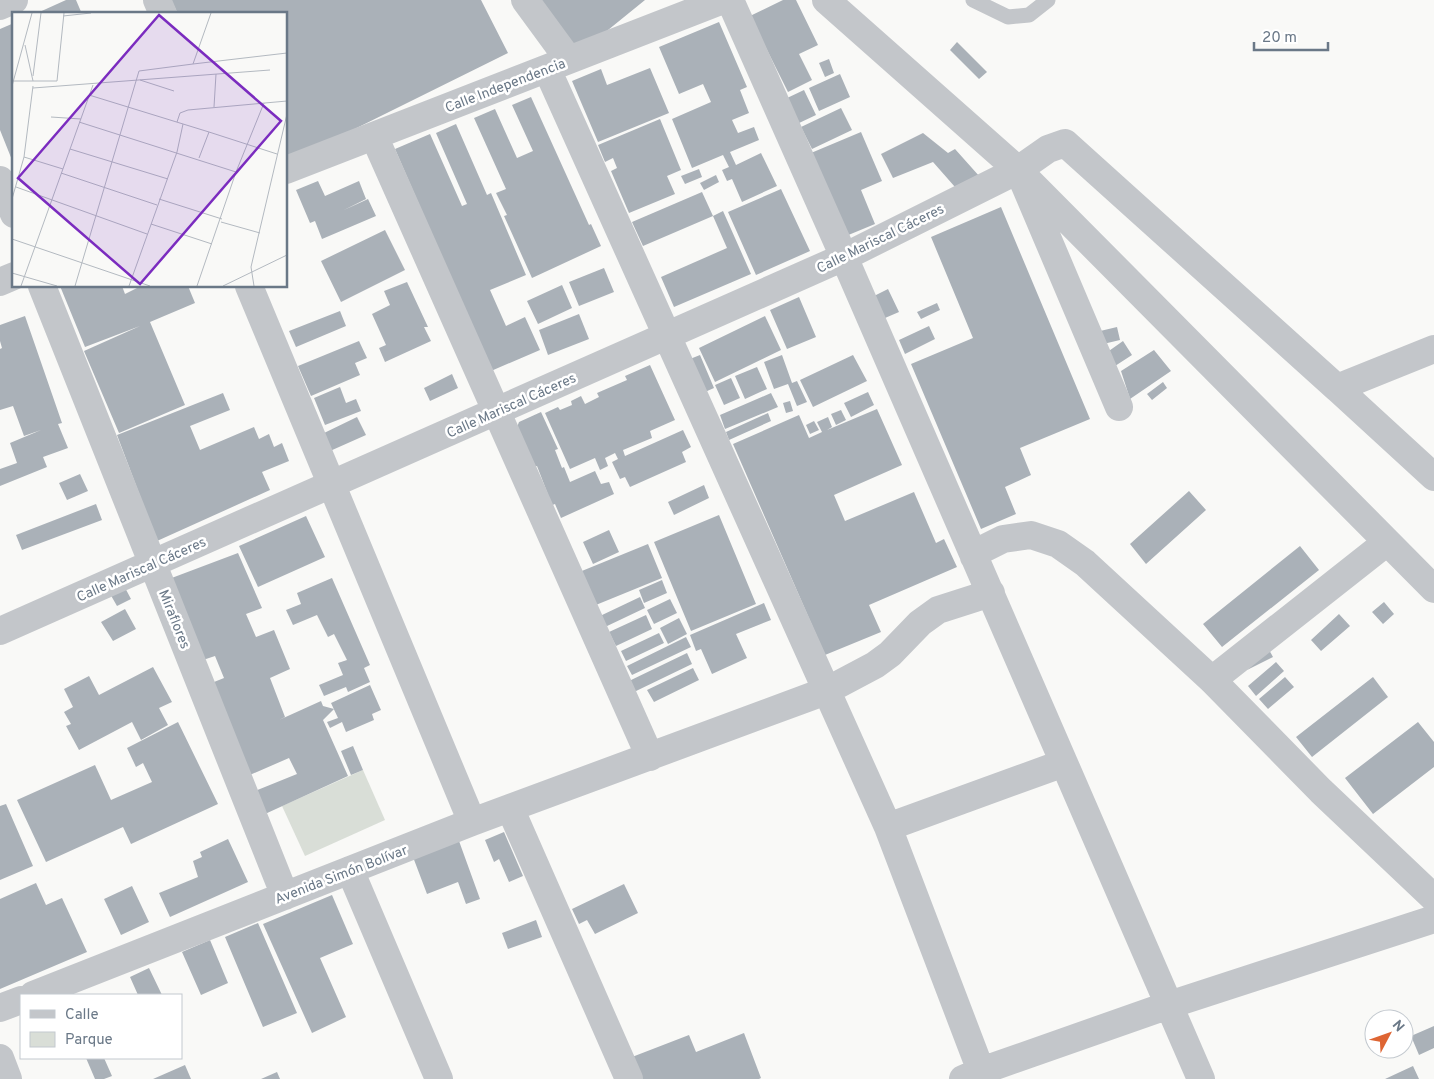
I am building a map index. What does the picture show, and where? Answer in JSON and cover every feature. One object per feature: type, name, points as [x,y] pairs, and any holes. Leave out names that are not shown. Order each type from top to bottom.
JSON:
[{"type":"street","points":[[0,6],[14,0]]},
{"type":"street","points":[[157,0],[162,12]]},
{"type":"street","points":[[524,0],[558,64],[668,335],[888,827],[972,1075],[1169,1005],[1434,919]]},
{"type":"street","name":"Calle Independencia","points":[[288,169],[723,0]]},
{"type":"street","points":[[730,0],[991,593],[1201,1079]]},
{"type":"street","points":[[826,0],[1032,160],[1387,542],[1434,589]]},
{"type":"street","points":[[374,136],[650,757]]},
{"type":"street","points":[[1032,160],[1065,143],[1434,476]]},
{"type":"street","points":[[1032,160],[1119,407]]},
{"type":"street","name":"Calle Mariscal Cáceres","points":[[0,631],[844,257],[1032,160]]},
{"type":"street","points":[[0,180],[12,209]]},
{"type":"street","points":[[0,282],[12,277]]},
{"type":"street","name":"Miraflores","points":[[43,288],[285,896]]},
{"type":"street","points":[[250,288],[472,822]]},
{"type":"street","points":[[1337,388],[1434,349]]},
{"type":"street","points":[[974,557],[983,549],[1003,539],[1031,535],[1058,544],[1085,563],[1212,680],[1321,791],[1434,898]]},
{"type":"street","points":[[1212,680],[1387,542]]},
{"type":"street","name":"Avenida Simón Bolívar","points":[[36,994],[472,822],[826,691],[874,665],[890,654],[920,623],[938,610],[991,593]]},
{"type":"street","points":[[888,827],[1064,763]]},
{"type":"street","points":[[510,808],[629,1079]]},
{"type":"street","points":[[350,870],[439,1079]]},
{"type":"street","points":[[0,1008],[20,1000]]},
{"type":"street","points":[[0,1058],[8,1079]]},
{"type":"lane","points":[[972,0],[1008,17],[1029,15],[1048,0]]},
{"type":"green space","points":[[363,770],[385,820],[305,856],[282,806]]},
{"type":"building","points":[[66,0],[76,0],[81,12],[39,12]]},
{"type":"building","points":[[171,0],[481,0],[508,53],[288,162],[288,12],[177,12]]},
{"type":"building","points":[[532,0],[645,0],[576,56]]},
{"type":"building","points":[[783,0],[796,0],[818,45],[799,54],[812,80],[788,92],[750,16]]},
{"type":"building","points":[[719,22],[747,87],[740,90],[749,113],[732,120],[738,133],[754,127],[759,140],[730,152],[736,165],[761,153],[777,186],[742,202],[732,179],[727,181],[722,170],[729,167],[723,155],[692,168],[672,119],[711,102],[703,84],[679,94],[659,47]]},
{"type":"building","points":[[12,24],[12,160],[0,130],[0,29]]},
{"type":"building","points":[[957,42],[987,72],[979,79],[950,50]]},
{"type":"building","points":[[829,59],[834,73],[825,77],[819,63]]},
{"type":"building","points":[[650,68],[669,113],[598,142],[572,81],[601,69],[607,85]]},
{"type":"building","points":[[840,74],[850,97],[819,111],[809,88]]},
{"type":"building","points":[[804,90],[816,115],[797,124],[785,99]]},
{"type":"building","points":[[531,97],[589,225],[591,224],[601,246],[532,278],[504,216],[507,215],[496,193],[506,189],[474,118],[495,109],[517,158],[533,151],[512,105]]},
{"type":"building","points":[[841,108],[852,130],[812,149],[801,127]]},
{"type":"building","points":[[660,119],[681,170],[667,176],[675,194],[629,213],[611,171],[617,168],[613,158],[605,162],[598,145]]},
{"type":"building","points":[[456,124],[487,195],[491,193],[526,275],[490,290],[506,326],[525,317],[540,350],[491,371],[395,149],[430,134],[462,206],[467,204],[436,133]]},
{"type":"building","points":[[861,132],[882,181],[861,190],[875,224],[846,236],[811,153]]},
{"type":"building","points":[[923,133],[948,153],[955,149],[980,177],[955,187],[933,162],[893,178],[881,154]]},
{"type":"building","points":[[699,169],[702,177],[685,184],[681,176]]},
{"type":"building","points":[[716,175],[719,182],[704,190],[700,183]]},
{"type":"building","points":[[318,181],[325,196],[359,181],[366,199],[344,210],[368,199],[376,216],[322,239],[315,221],[310,223],[296,190]]},
{"type":"building","points":[[781,189],[810,251],[756,275],[728,212]]},
{"type":"building","points":[[702,192],[713,216],[643,246],[632,222]]},
{"type":"building","points":[[1001,207],[1090,419],[1020,448],[1031,475],[1005,487],[1016,514],[981,529],[911,364],[973,338],[931,237]]},
{"type":"building","points":[[723,211],[751,274],[674,307],[661,277],[727,248],[713,216]]},
{"type":"building","points":[[385,230],[405,270],[341,302],[321,261]]},
{"type":"building","points":[[604,268],[614,292],[579,306],[569,282]]},
{"type":"building","points":[[407,282],[428,327],[424,327],[431,341],[385,362],[379,348],[386,345],[372,314],[390,305],[384,291]]},
{"type":"building","points":[[562,285],[572,308],[538,324],[527,301]]},
{"type":"building","points":[[61,288],[123,288],[125,294],[137,288],[189,288],[195,303],[150,322],[185,405],[119,433],[84,351],[140,326],[85,347]]},
{"type":"building","points":[[888,289],[899,312],[885,318],[874,296]]},
{"type":"building","points":[[799,297],[816,337],[787,349],[770,310]]},
{"type":"building","points":[[937,303],[940,310],[921,319],[917,312]]},
{"type":"building","points":[[340,311],[346,326],[296,347],[289,331]]},
{"type":"building","points":[[579,314],[589,339],[548,355],[539,330]]},
{"type":"building","points":[[25,316],[62,423],[58,424],[68,448],[43,457],[47,467],[0,486],[0,469],[17,463],[10,443],[41,430],[24,436],[13,406],[0,410],[0,349],[2,348],[0,325]]},
{"type":"building","points":[[765,316],[781,350],[715,382],[699,348]]},
{"type":"building","points":[[929,326],[935,339],[905,354],[899,340]]},
{"type":"building","points":[[1117,327],[1120,340],[1099,345],[1096,332]]},
{"type":"building","points":[[359,341],[367,358],[355,363],[360,375],[311,396],[298,366]]},
{"type":"building","points":[[1123,341],[1132,355],[1115,366],[1106,353]]},
{"type":"building","points":[[1154,350],[1171,371],[1130,399],[1121,371]]},
{"type":"building","points":[[700,355],[714,388],[698,395],[685,361]]},
{"type":"building","points":[[782,355],[792,383],[797,381],[807,402],[797,406],[788,384],[774,389],[764,362]]},
{"type":"building","points":[[853,355],[867,381],[813,407],[800,380]]},
{"type":"building","points":[[650,365],[675,420],[650,431],[652,438],[623,450],[625,456],[683,430],[691,447],[682,452],[686,462],[630,487],[625,477],[620,479],[612,462],[618,459],[615,453],[605,458],[608,466],[600,470],[595,458],[570,469],[545,413],[558,407],[560,410],[572,405],[571,401],[581,396],[585,404],[599,397],[597,393],[627,380],[625,376]]},
{"type":"building","points":[[757,367],[767,389],[745,399],[735,376]]},
{"type":"building","points":[[452,374],[458,388],[430,401],[424,388]]},
{"type":"building","points":[[731,378],[740,398],[724,405],[715,385]]},
{"type":"building","points":[[1163,382],[1167,388],[1152,400],[1147,394]]},
{"type":"building","points":[[340,387],[346,403],[356,399],[361,411],[325,425],[314,398]]},
{"type":"building","points":[[868,392],[874,405],[851,417],[844,403]]},
{"type":"building","points":[[223,393],[230,410],[190,426],[200,450],[254,427],[259,439],[269,434],[274,447],[282,443],[289,461],[262,472],[270,490],[157,541],[117,435]]},
{"type":"building","points":[[771,393],[778,407],[725,429],[720,415]]},
{"type":"building","points":[[790,401],[793,411],[786,413],[783,403]]},
{"type":"building","points":[[877,409],[902,465],[834,495],[845,521],[914,492],[936,543],[944,539],[957,567],[869,605],[881,632],[825,655],[733,444],[799,415],[809,438],[822,432],[817,422],[828,417],[832,427],[827,430]]},
{"type":"building","points":[[841,410],[846,420],[836,425],[831,414]]},
{"type":"building","points":[[541,412],[558,449],[555,450],[562,468],[564,467],[570,482],[595,471],[601,484],[609,482],[614,494],[561,518],[555,504],[550,506],[537,466],[534,467],[515,432],[519,422]]},
{"type":"building","points":[[768,413],[771,421],[729,440],[726,432]]},
{"type":"building","points":[[357,417],[366,435],[330,451],[322,434]]},
{"type":"building","points":[[814,421],[819,430],[810,434],[806,425]]},
{"type":"building","points":[[80,474],[88,491],[67,500],[59,483]]},
{"type":"building","points":[[704,485],[709,498],[674,515],[668,502]]},
{"type":"building","points":[[1189,491],[1206,510],[1146,564],[1130,544]]},
{"type":"building","points":[[96,504],[102,520],[22,550],[16,535]]},
{"type":"building","points":[[719,515],[756,604],[691,631],[654,542]]},
{"type":"building","points":[[306,516],[325,557],[258,587],[239,546]]},
{"type":"building","points":[[609,530],[619,552],[593,564],[583,542]]},
{"type":"building","points":[[648,544],[662,578],[586,609],[572,575]]},
{"type":"building","points":[[1300,546],[1319,570],[1222,647],[1203,624]]},
{"type":"building","points":[[238,553],[262,608],[246,614],[256,637],[274,630],[290,669],[270,678],[285,717],[279,720],[321,701],[323,706],[334,709],[323,720],[348,776],[265,814],[255,791],[297,774],[289,758],[243,778],[209,684],[224,678],[215,656],[203,660],[169,579]]},
{"type":"building","points":[[332,578],[370,665],[364,668],[370,682],[348,692],[346,687],[324,696],[319,685],[343,675],[338,663],[347,660],[334,634],[328,637],[317,615],[293,625],[286,610],[301,604],[297,593]]},
{"type":"building","points":[[662,580],[667,593],[644,603],[639,590]]},
{"type":"building","points":[[123,584],[131,599],[117,606],[109,592]]},
{"type":"building","points":[[640,597],[645,608],[605,627],[600,616]]},
{"type":"building","points":[[670,599],[677,613],[654,624],[647,610]]},
{"type":"building","points":[[1384,602],[1394,614],[1383,624],[1372,612]]},
{"type":"building","points":[[764,603],[771,620],[736,634],[747,658],[712,674],[701,649],[696,651],[690,635]]},
{"type":"building","points":[[125,609],[136,629],[113,641],[101,622]]},
{"type":"building","points":[[1339,614],[1350,626],[1321,651],[1311,640]]},
{"type":"building","points":[[646,615],[652,629],[616,646],[609,632]]},
{"type":"building","points":[[679,618],[687,634],[668,644],[660,628]]},
{"type":"building","points":[[659,633],[664,643],[626,661],[621,651]]},
{"type":"building","points":[[686,637],[691,647],[632,675],[627,666]]},
{"type":"building","points":[[1268,648],[1273,657],[1247,670]]},
{"type":"building","points":[[687,653],[692,664],[634,692],[629,681]]},
{"type":"building","points":[[1276,662],[1284,671],[1256,696],[1248,686]]},
{"type":"building","points":[[153,667],[172,702],[159,708],[168,725],[141,740],[132,722],[79,750],[66,726],[71,724],[64,712],[73,707],[64,689],[89,676],[99,695]]},
{"type":"building","points":[[693,668],[699,680],[654,702],[647,690]]},
{"type":"building","points":[[1285,677],[1294,687],[1268,709],[1259,699]]},
{"type":"building","points":[[1373,677],[1388,697],[1312,757],[1296,737]]},
{"type":"building","points":[[370,685],[381,710],[372,714],[374,720],[346,732],[342,722],[330,728],[327,722],[338,718],[331,703]]},
{"type":"building","points":[[178,722],[218,804],[131,844],[123,827],[46,862],[17,800],[95,765],[111,800],[152,782],[143,763],[136,767],[127,748]]},
{"type":"building","points":[[1418,722],[1434,742],[1434,767],[1373,814],[1345,778]]},
{"type":"building","points":[[353,746],[363,770],[351,775],[341,751]]},
{"type":"building","points":[[6,804],[33,866],[0,880],[0,806]]},
{"type":"building","points":[[504,832],[523,876],[509,882],[499,859],[494,862],[485,840]]},
{"type":"building","points":[[228,839],[248,882],[170,917],[159,893],[198,877],[193,861],[202,857],[200,852]]},
{"type":"building","points":[[459,841],[480,899],[466,904],[458,882],[427,894],[413,857]]},
{"type":"building","points":[[36,883],[46,905],[62,898],[87,952],[0,989],[0,899]]},
{"type":"building","points":[[624,884],[638,913],[595,934],[587,920],[579,924],[572,909]]},
{"type":"building","points":[[132,886],[149,922],[121,935],[104,899]]},
{"type":"building","points":[[332,895],[353,944],[320,958],[346,1017],[312,1033],[263,924]]},
{"type":"building","points":[[536,920],[542,937],[508,949],[502,933]]},
{"type":"building","points":[[258,923],[297,1013],[263,1027],[225,937]]},
{"type":"building","points":[[210,940],[228,983],[201,995],[182,952]]},
{"type":"building","points":[[149,968],[162,994],[138,994],[130,977]]},
{"type":"building","points":[[1434,1026],[1434,1048],[1419,1055],[1414,1043],[1414,1035]]},
{"type":"building","points":[[744,1033],[761,1078],[759,1079],[640,1079],[632,1057],[689,1035],[696,1052]]},
{"type":"building","points":[[86,1059],[104,1059],[112,1076],[104,1079],[95,1079]]},
{"type":"building","points":[[185,1065],[191,1079],[153,1079]]},
{"type":"building","points":[[1413,1066],[1419,1079],[1385,1079]]},
{"type":"building","points":[[277,1072],[280,1079],[261,1079]]}]
